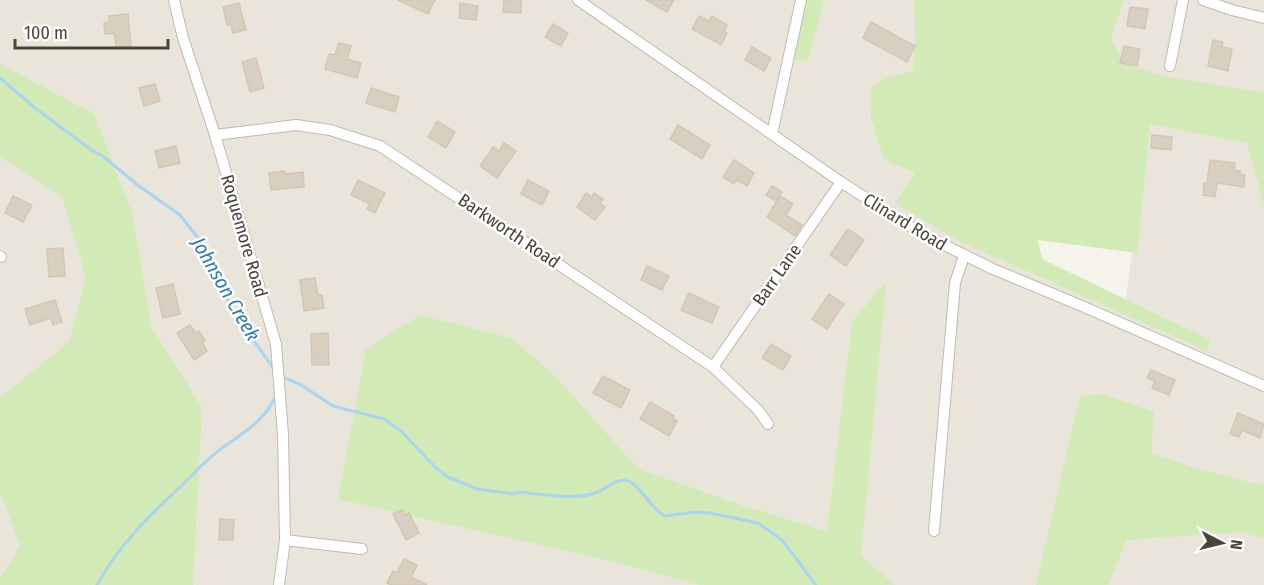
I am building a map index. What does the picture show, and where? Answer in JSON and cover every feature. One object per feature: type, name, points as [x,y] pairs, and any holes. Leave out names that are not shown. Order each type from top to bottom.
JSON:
[{"type":"street","name":"Roquemore Road","points":[[174,0],[183,38],[215,135],[276,344],[283,435],[285,540],[279,585]]},
{"type":"street","name":"Clinard Road","points":[[578,0],[841,183],[922,234],[964,256],[1264,387]]},
{"type":"street","points":[[772,134],[801,0]]},
{"type":"street","points":[[1170,66],[1183,0]]},
{"type":"street","points":[[1203,0],[1264,18]]},
{"type":"street","name":"Barkworth Road","points":[[215,135],[296,125],[330,130],[380,146],[713,367],[758,410],[768,424]]},
{"type":"street","name":"Barr Lane","points":[[713,367],[841,183]]},
{"type":"street","points":[[934,531],[955,283],[964,256]]},
{"type":"street","points":[[285,540],[362,549]]},
{"type":"shaded area","points":[[0,0],[1264,0],[1264,585],[0,585]],"holes":[[[1153,96],[1125,306],[922,214]]]},
{"type":"green space","points":[[806,0],[824,0],[808,60],[791,60]]},
{"type":"green space","points":[[914,0],[1124,0],[1111,37],[1123,64],[1174,78],[1264,93],[1264,206],[1247,143],[1150,124],[1137,253],[1038,240],[1042,259],[1210,340],[1207,351],[959,241],[895,203],[915,173],[884,159],[871,119],[870,89],[884,79],[913,71]]},
{"type":"green space","points":[[0,64],[94,114],[132,213],[152,328],[202,408],[193,585],[0,585],[0,579],[20,546],[0,491],[0,398],[69,342],[86,278],[62,196],[0,156]]},
{"type":"green space","points":[[886,281],[861,556],[895,585],[699,585],[619,563],[338,499],[366,350],[420,315],[511,338],[556,377],[638,469],[827,532],[852,322]]},
{"type":"green space","points":[[1104,394],[1154,412],[1151,453],[1195,468],[1264,486],[1264,539],[1241,532],[1126,540],[1108,585],[1036,585],[1080,396]]},
{"type":"building","points":[[398,0],[435,0],[428,14]]},
{"type":"building","points":[[504,0],[521,0],[521,13],[503,12]]},
{"type":"building","points":[[646,0],[674,0],[667,12]]},
{"type":"building","points":[[239,3],[246,30],[233,33],[231,24],[227,25],[223,7]]},
{"type":"building","points":[[460,3],[478,6],[476,20],[459,18]]},
{"type":"building","points":[[1130,7],[1148,9],[1145,29],[1127,26]]},
{"type":"building","points":[[128,14],[131,46],[116,48],[114,33],[105,34],[104,23],[109,22],[109,16]]},
{"type":"building","points":[[699,16],[709,21],[712,16],[727,25],[724,31],[727,33],[721,45],[692,29]]},
{"type":"building","points":[[871,22],[915,46],[907,62],[863,38]]},
{"type":"building","points":[[553,24],[568,33],[561,46],[545,37]]},
{"type":"building","points":[[1213,40],[1223,42],[1222,47],[1232,49],[1228,71],[1208,66]]},
{"type":"building","points":[[339,43],[351,46],[347,59],[361,63],[357,78],[325,69],[329,54],[335,55]]},
{"type":"building","points":[[1124,46],[1140,49],[1137,66],[1120,63]]},
{"type":"building","points":[[752,47],[771,58],[764,71],[745,60]]},
{"type":"building","points":[[256,58],[264,88],[250,92],[242,62]]},
{"type":"building","points":[[155,84],[160,101],[144,106],[139,88]]},
{"type":"building","points":[[371,88],[399,97],[395,112],[366,103]]},
{"type":"building","points":[[437,121],[455,132],[446,148],[428,137]]},
{"type":"building","points":[[678,125],[710,145],[702,159],[670,139]]},
{"type":"building","points":[[1152,135],[1172,137],[1171,150],[1151,148]]},
{"type":"building","points":[[504,143],[516,151],[497,178],[480,166],[493,147],[499,151]]},
{"type":"building","points":[[176,146],[180,163],[159,168],[155,151]]},
{"type":"building","points":[[734,160],[754,173],[747,186],[737,180],[734,184],[723,177]]},
{"type":"building","points":[[1210,160],[1235,163],[1234,170],[1245,175],[1244,187],[1217,183],[1215,197],[1203,195]]},
{"type":"building","points":[[285,171],[285,174],[303,172],[304,187],[271,190],[269,173]]},
{"type":"building","points":[[358,180],[385,193],[375,213],[367,209],[370,204],[351,195]]},
{"type":"building","points":[[528,180],[549,191],[542,205],[521,194]]},
{"type":"building","points":[[772,186],[782,192],[776,201],[766,195]]},
{"type":"building","points":[[586,193],[592,197],[594,193],[603,199],[600,203],[605,207],[595,220],[577,207]]},
{"type":"building","points":[[13,196],[32,205],[23,222],[5,213]]},
{"type":"building","points":[[780,196],[793,204],[786,215],[802,225],[795,236],[767,217]]},
{"type":"building","points":[[848,229],[864,240],[846,266],[830,255]]},
{"type":"building","points":[[63,248],[65,276],[49,277],[47,249]]},
{"type":"building","points":[[647,266],[669,276],[662,290],[641,280]]},
{"type":"building","points":[[315,278],[318,295],[322,295],[324,308],[304,311],[300,280]]},
{"type":"building","points":[[173,284],[180,314],[163,318],[156,288]]},
{"type":"building","points":[[689,293],[719,307],[712,323],[681,310]]},
{"type":"building","points":[[829,294],[844,304],[827,329],[812,319]]},
{"type":"building","points":[[55,300],[62,322],[53,325],[51,318],[30,325],[25,309]]},
{"type":"building","points":[[190,325],[196,333],[199,331],[205,340],[202,342],[207,351],[194,360],[177,333]]},
{"type":"building","points":[[328,333],[329,365],[312,365],[311,334]]},
{"type":"building","points":[[771,344],[791,356],[783,370],[762,358]]},
{"type":"building","points":[[1151,370],[1175,380],[1169,395],[1152,388],[1155,381],[1147,378]]},
{"type":"building","points":[[603,376],[630,390],[621,408],[593,393]]},
{"type":"building","points":[[650,402],[674,416],[672,418],[677,421],[669,436],[640,419]]},
{"type":"building","points":[[1238,413],[1264,424],[1260,438],[1242,430],[1239,437],[1230,434]]},
{"type":"building","points":[[402,510],[404,515],[409,513],[419,533],[406,540],[393,514]]},
{"type":"building","points":[[220,519],[234,520],[233,540],[219,540]]},
{"type":"building","points":[[404,559],[417,565],[411,577],[427,585],[387,583],[393,571],[397,573]]},
{"type":"waterway","name":"Johnson Creek","points":[[0,78],[35,108],[180,215],[202,243],[237,317],[274,369]]},
{"type":"waterway","points":[[281,376],[301,385],[333,406],[384,419],[401,431],[435,467],[448,477],[477,489],[514,494],[518,492],[579,496],[598,492],[622,480],[637,487],[655,509],[665,516],[695,512],[710,513],[758,523],[782,540],[816,585]]},
{"type":"waterway","name":"Johnson Creek","points":[[97,585],[114,557],[145,521],[206,461],[262,417],[276,396]]}]
